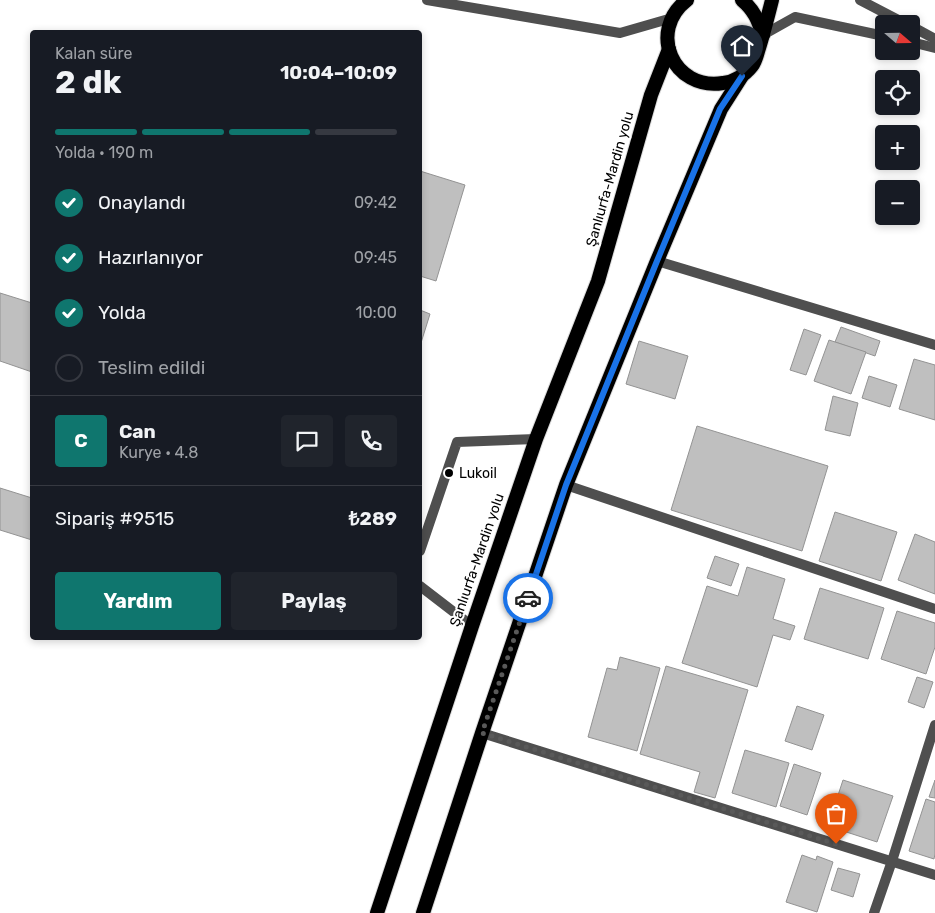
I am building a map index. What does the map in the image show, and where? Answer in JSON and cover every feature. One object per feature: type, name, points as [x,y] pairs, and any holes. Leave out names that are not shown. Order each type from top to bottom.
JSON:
[{"type":"highway","points":[[672,18],[680,5],[687,0]]},
{"type":"highway","points":[[742,0],[750,6],[758,20],[763,35]]},
{"type":"highway","points":[[422,913],[566,485],[720,109],[742,76],[753,65],[772,0]]},
{"type":"highway","name":"Şanlıurfa-Mardin yolu","points":[[377,913],[536,439],[598,280],[651,95],[669,49],[668,34],[672,18]]},
{"type":"highway","points":[[669,49],[675,63],[685,74],[698,82],[713,85],[729,83],[742,76]]},
{"type":"street","points":[[427,0],[620,33],[672,18]]},
{"type":"street","points":[[860,0],[889,15]]},
{"type":"street","points":[[763,35],[795,17],[875,34]]},
{"type":"street","points":[[920,31],[935,39]]},
{"type":"street","points":[[920,44],[935,48]]},
{"type":"street","points":[[657,261],[935,345]]},
{"type":"street","points":[[422,545],[457,442],[536,439]]},
{"type":"street","points":[[566,485],[935,609]]},
{"type":"street","points":[[422,588],[472,626]]},
{"type":"street","points":[[874,913],[935,725]]},
{"type":"street","points":[[482,733],[935,874]]},
{"type":"building","points":[[422,172],[465,185],[436,281],[422,277]]},
{"type":"building","points":[[0,293],[30,302],[30,371],[0,361]]},
{"type":"building","points":[[422,311],[430,314],[422,340]]},
{"type":"building","points":[[841,327],[880,341],[875,356],[835,342]]},
{"type":"building","points":[[804,329],[821,335],[806,375],[790,370]]},
{"type":"building","points":[[829,340],[866,352],[851,394],[814,381]]},
{"type":"building","points":[[639,341],[688,356],[675,399],[626,384]]},
{"type":"building","points":[[914,359],[935,365],[935,420],[899,409]]},
{"type":"building","points":[[869,376],[897,385],[890,407],[862,398]]},
{"type":"building","points":[[833,396],[858,403],[850,436],[825,430]]},
{"type":"building","points":[[697,426],[828,466],[802,551],[671,510]]},
{"type":"building","points":[[0,488],[30,497],[30,539],[0,530]]},
{"type":"building","points":[[835,512],[897,532],[881,581],[819,561]]},
{"type":"building","points":[[915,534],[935,542],[935,594],[898,580]]},
{"type":"building","points":[[715,556],[739,564],[731,586],[707,578]]},
{"type":"building","points":[[747,567],[785,579],[773,619],[795,626],[790,640],[773,635],[757,687],[682,663],[707,586],[738,596]]},
{"type":"building","points":[[820,588],[884,608],[868,659],[804,639]]},
{"type":"building","points":[[897,611],[935,623],[935,647],[926,674],[881,659]]},
{"type":"building","points":[[620,657],[660,668],[637,751],[588,737],[607,668],[617,670]]},
{"type":"building","points":[[666,666],[748,690],[715,798],[694,792],[700,772],[640,754]]},
{"type":"building","points":[[917,677],[933,682],[924,708],[908,702]]},
{"type":"building","points":[[797,706],[824,715],[812,750],[785,741]]},
{"type":"building","points":[[745,750],[789,763],[776,807],[732,793]]},
{"type":"building","points":[[794,764],[821,773],[807,815],[780,806]]},
{"type":"building","points":[[843,780],[893,796],[877,842],[828,826]]},
{"type":"building","points":[[935,780],[935,798],[929,797]]},
{"type":"building","points":[[926,799],[935,802],[934,859],[909,851]]},
{"type":"building","points":[[802,855],[816,860],[817,856],[833,862],[817,912],[786,902]]},
{"type":"building","points":[[838,868],[860,874],[853,897],[831,890]]},
{"type":"way so far","points":[[528,598],[482,733],[836,844]]},
{"type":"place","name":"Lukoil","points":[[449,473]]},
{"type":"route","points":[[528,598],[566,485],[657,261],[720,109],[742,76]]}]
